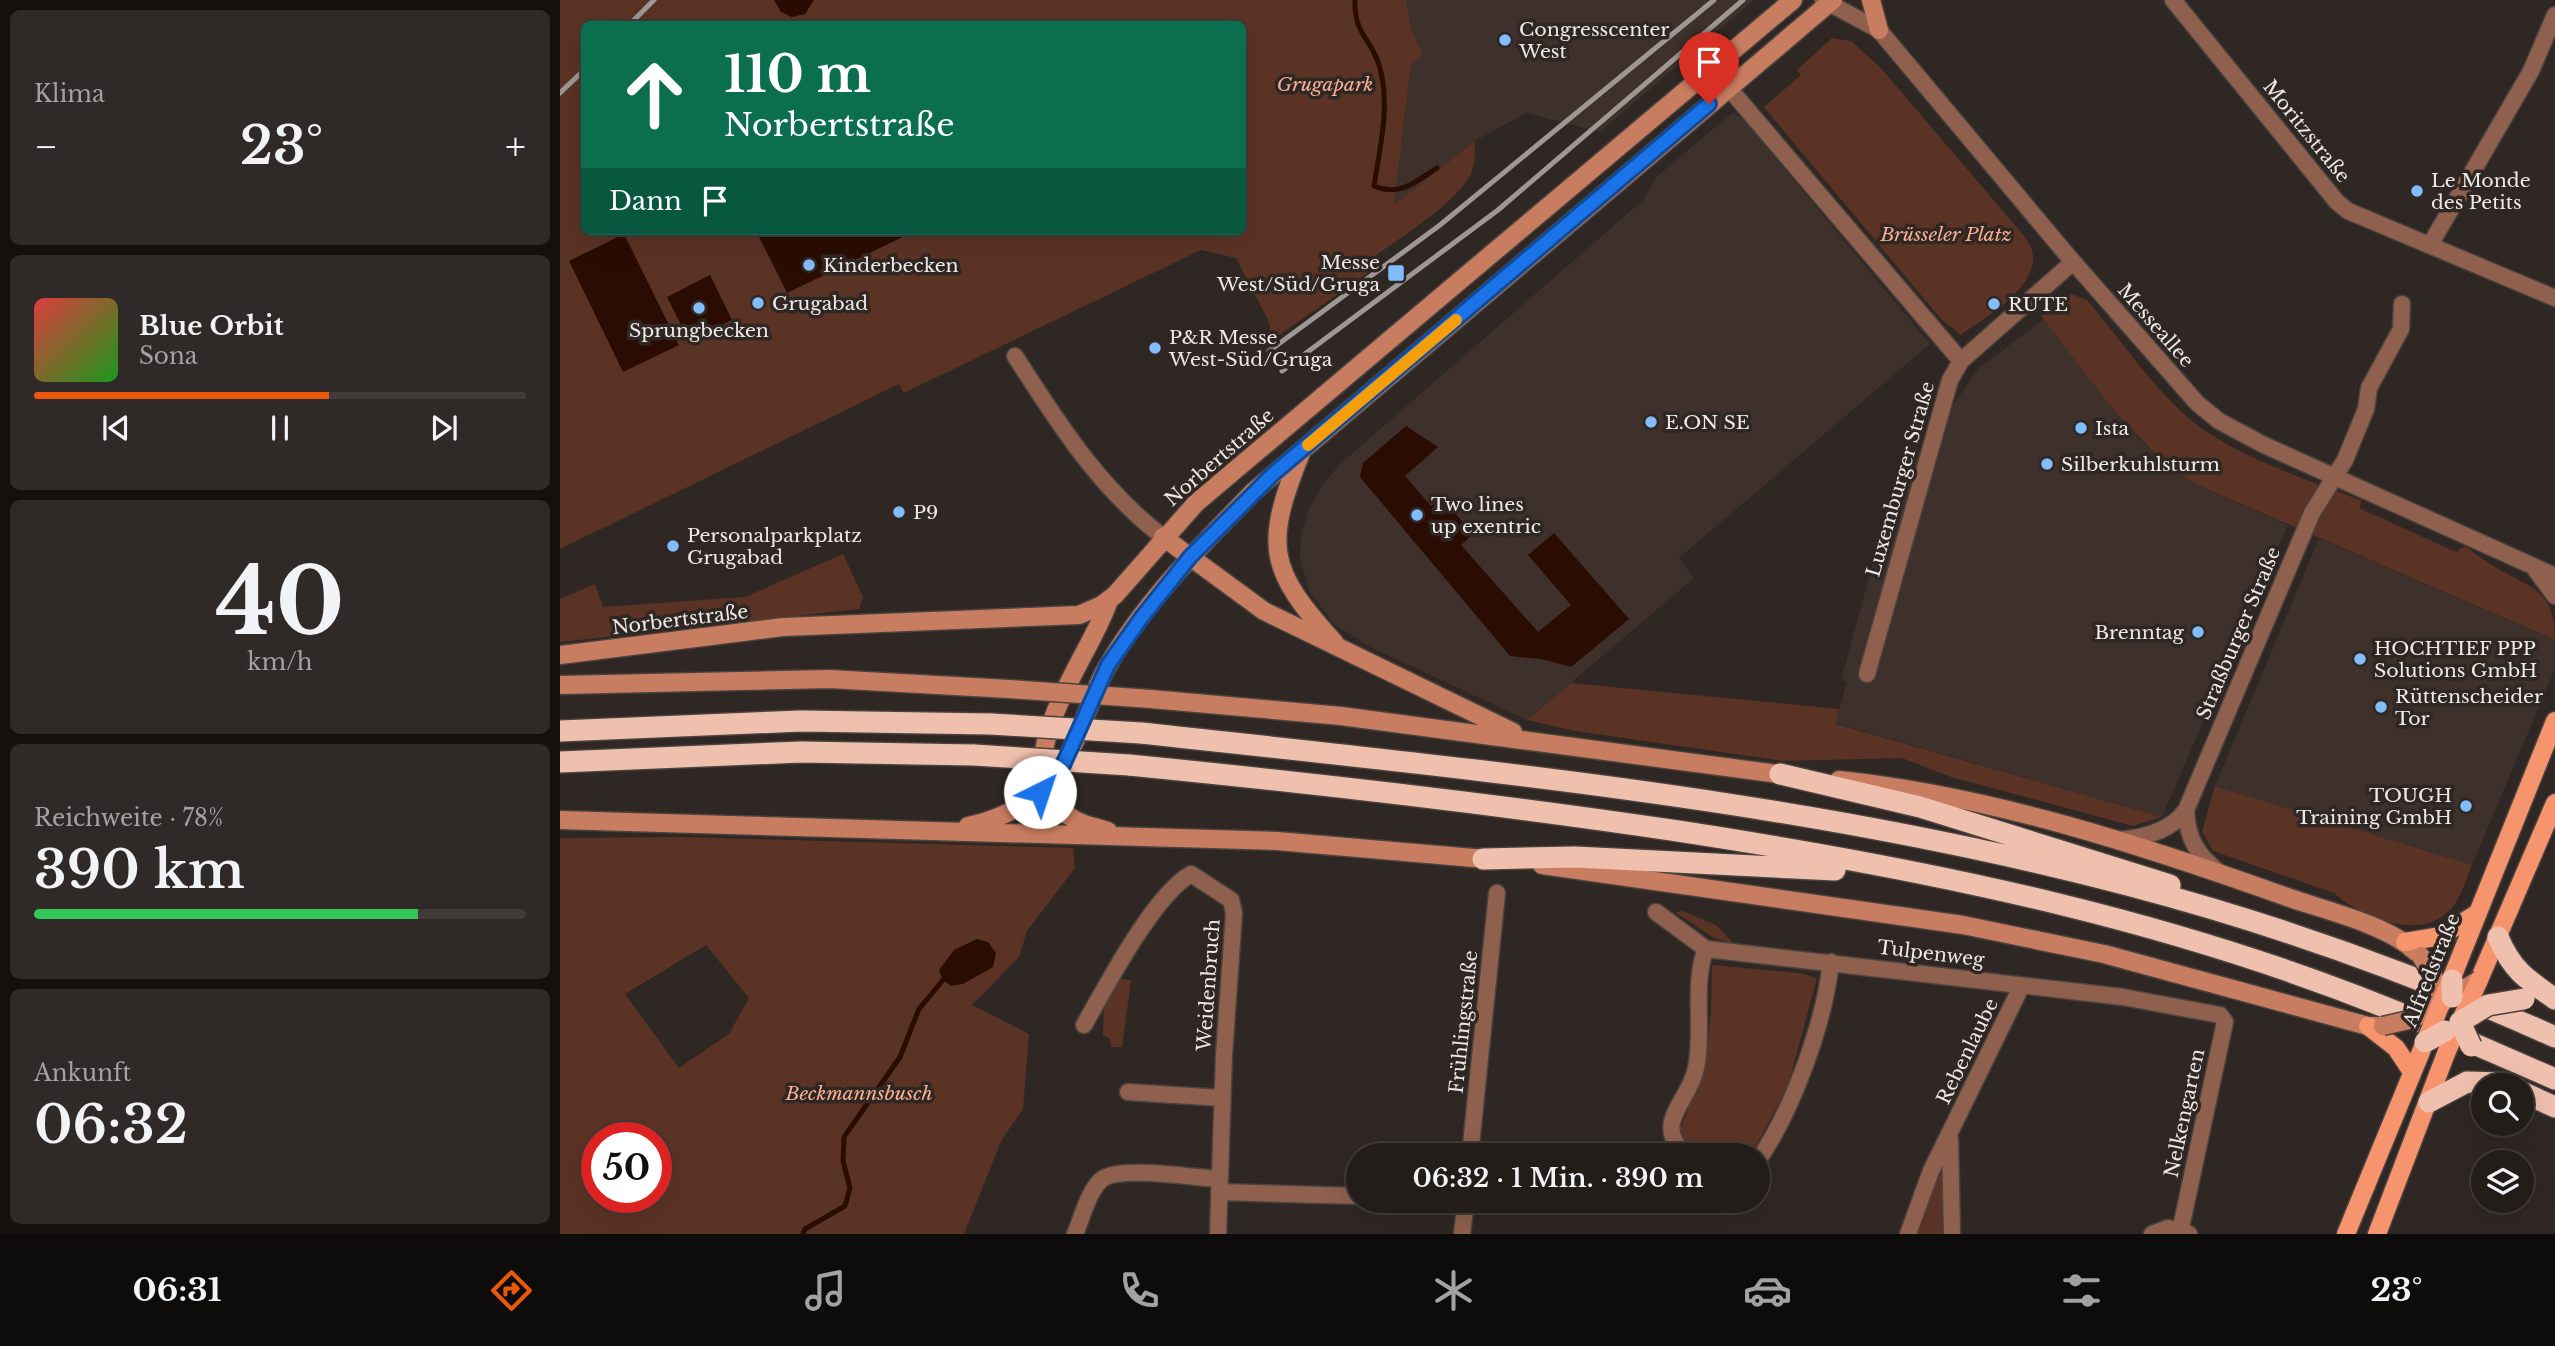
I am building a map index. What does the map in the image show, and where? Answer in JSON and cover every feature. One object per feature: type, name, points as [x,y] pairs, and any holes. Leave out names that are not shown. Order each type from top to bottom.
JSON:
[{"type":"highway","points":[[560,731],[801,721],[991,724],[1141,733],[1558,783],[1791,816],[1991,854],[2211,909],[2403,974],[2555,1037]]},
{"type":"highway","points":[[560,762],[800,752],[974,755],[1129,765],[1311,782],[1545,811],[1775,846],[1956,880],[2155,928],[2291,970],[2360,996],[2555,1079]]},
{"type":"highway","points":[[1780,774],[1920,807],[2072,853],[2169,884],[2211,909]]},
{"type":"highway","points":[[1483,859],[1575,857],[1796,866],[1891,877],[1956,880]]},
{"type":"highway","points":[[2498,937],[2509,963],[2524,978],[2555,1000]]},
{"type":"highway","points":[[2450,988],[2451,1035],[2491,1073]]},
{"type":"highway","points":[[2425,1042],[2451,1035],[2488,1004],[2524,999],[2555,1000]]},
{"type":"highway","points":[[2429,1101],[2471,1082]]},
{"type":"highway","points":[[2534,1097],[2555,1107]]},
{"type":"main road","name":"Norbertstraße","points":[[560,655],[783,627],[1072,617],[1109,600],[1196,503],[1793,0]]},
{"type":"main road","points":[[1871,0],[1879,30]]},
{"type":"main road","points":[[944,830],[997,818],[1022,806],[1046,786],[1063,765],[1108,665],[1190,557],[1254,491],[1828,1]]},
{"type":"main road","points":[[1303,450],[1283,498],[1276,530],[1277,558],[1301,606],[1342,651]]},
{"type":"main road","points":[[1163,537],[1264,611],[1528,740]]},
{"type":"main road","points":[[1109,600],[1098,631],[1067,686],[1051,724],[1043,759],[1046,786],[1059,806],[1075,820],[1122,835]]},
{"type":"main road","points":[[560,685],[829,679],[1151,699],[1341,716],[1938,794],[2115,841],[2222,874],[2405,942],[2421,956],[2433,976],[2450,988]]},
{"type":"main road","name":"Alfredstraße","points":[[2346,1234],[2412,1072],[2450,988],[2476,914],[2555,721]]},
{"type":"main road","points":[[2376,1234],[2429,1101],[2451,1035],[2479,980],[2555,803]]},
{"type":"main road","points":[[560,820],[1276,841],[1483,859],[1680,883],[1964,925],[2104,954],[2375,1026],[2413,1019],[2450,988],[2479,980]]},
{"type":"main road","points":[[2405,942],[2441,936],[2476,914]]},
{"type":"main road","points":[[2375,1026],[2396,1048],[2412,1072]]},
{"type":"street","name":"Moritzstraße","points":[[2173,0],[2337,202],[2348,211],[2555,298]]},
{"type":"street","name":"Messeallee","points":[[1828,1],[1879,30],[2073,262],[2197,403],[2239,433],[2555,576]]},
{"type":"street","points":[[2430,245],[2531,71],[2555,15]]},
{"type":"street","points":[[1728,87],[1961,361]]},
{"type":"street","name":"Luxemburger Straße","points":[[1867,674],[1950,380],[1961,361],[2073,262]]},
{"type":"street","name":"Straßburger Straße","points":[[2186,810],[2312,513],[2345,460],[2366,409],[2369,388],[2401,329],[2402,304]]},
{"type":"street","points":[[1015,356],[1083,457],[1120,500],[1163,537]]},
{"type":"street","name":"Messeallee","points":[[2534,567],[2555,569]]},
{"type":"street","name":"Messeallee","points":[[2534,567],[2555,596]]},
{"type":"street","points":[[2115,841],[2138,838],[2167,827],[2186,810]]},
{"type":"street","points":[[2186,810],[2190,838],[2201,856],[2222,874]]},
{"type":"street","name":"Weidenbruch","points":[[1084,1025],[1164,898],[1181,880],[1191,874],[1231,900],[1234,913],[1222,1098],[1218,1234]]},
{"type":"street","name":"Frühlingstraße","points":[[1471,1143],[1497,893]]},
{"type":"street","points":[[1657,912],[1706,949],[1700,962],[1701,1026],[1696,1070],[1671,1122],[1670,1134],[1677,1143]]},
{"type":"street","name":"Tulpenweg","points":[[1706,949],[2123,997],[2211,1011]]},
{"type":"street","points":[[1768,1143],[1778,1126],[1807,1056],[1831,962]]},
{"type":"street","name":"Rebenlaube","points":[[1908,1234],[1920,1197],[2021,987]]},
{"type":"street","name":"Nelkengarten","points":[[2185,1233],[2225,1022],[2220,1014],[2211,1011]]},
{"type":"street","points":[[1128,1092],[1222,1098]]},
{"type":"street","name":"Rebenlaube","points":[[1950,1134],[1952,1234]]},
{"type":"street","points":[[1075,1234],[1100,1181],[1109,1176],[1128,1173],[1219,1186],[1346,1195]]},
{"type":"street","points":[[1462,1234],[1464,1213]]},
{"type":"street","points":[[2152,1234],[2168,1228],[2185,1233]]},
{"type":"shaded area","points":[[774,0],[814,0],[805,14],[792,17],[781,12]]},
{"type":"shaded area","points":[[1406,0],[1754,0],[1600,132],[1526,113],[1475,141],[1394,206],[1411,65],[1423,54],[1411,29]]},
{"type":"shaded area","points":[[1733,112],[1744,120],[1930,344],[1679,558],[1694,578],[1527,720],[1370,647],[1335,625],[1309,591],[1300,559],[1301,535],[1309,508],[1323,484],[1340,464],[1643,200],[1656,177]]},
{"type":"shaded area","points":[[624,235],[679,345],[623,372],[569,261]]},
{"type":"shaded area","name":"Kinderbecken","points":[[763,235],[907,235],[787,293],[759,237]]},
{"type":"shaded area","name":"Sprungbecken","points":[[710,275],[732,320],[689,341],[667,297]]},
{"type":"shaded area","points":[[2044,319],[2139,439],[2193,483],[2288,525],[2162,817],[1835,723],[1847,682],[1841,680],[1892,494],[1978,369]]},
{"type":"shaded area","points":[[1406,426],[1438,447],[1405,476],[1431,506],[1442,498],[1473,534],[1461,545],[1538,632],[1571,605],[1528,555],[1554,533],[1629,619],[1571,667],[1542,659],[1510,656],[1360,477],[1363,463]]},
{"type":"shaded area","points":[[2319,538],[2555,640],[2555,669],[2472,865],[2215,786]]},
{"type":"shaded area","points":[[977,939],[988,942],[996,953],[993,967],[963,984],[951,986],[943,980],[939,970],[954,950]]},
{"type":"green space","name":"Grugapark","points":[[560,0],[1406,0],[1411,29],[1423,54],[1411,65],[1394,205],[1475,141],[1474,162],[1464,185],[1438,210],[1363,265],[1368,273],[1268,343],[1270,324],[1236,258],[1201,250],[904,393],[899,384],[560,549]]},
{"type":"green space","name":"Brüsseler Platz","points":[[1832,38],[1851,41],[1881,68],[2024,236],[2031,248],[2033,256],[2026,280],[2007,302],[1961,335],[1941,319],[1764,107],[1801,75],[1797,70]]},
{"type":"green space","points":[[2071,294],[2087,300],[2145,372],[2193,422],[2265,463],[2362,501],[2359,508],[2456,552],[2465,546],[2542,596],[2552,613],[2555,640],[2193,483],[2170,466],[2130,427],[2041,316]]},
{"type":"green space","points":[[843,554],[863,597],[859,609],[560,642],[560,599],[595,584],[603,607],[745,597]]},
{"type":"green space","points":[[1571,683],[1839,709],[1836,724],[2162,817],[2133,826],[1951,777],[1902,758],[1783,761],[1575,731],[1527,720]]},
{"type":"green space","points":[[2215,786],[2472,865],[2455,905],[2438,919],[2423,924],[2391,923],[2359,910],[2334,893],[2213,851],[2202,832]]},
{"type":"green space","name":"Beckmannsbusch","points":[[681,837],[1073,848],[1075,868],[1027,931],[1019,957],[972,1005],[1029,1034],[1023,1109],[1002,1139],[964,1234],[560,1234],[560,838]],"holes":[[[706,945],[749,998],[729,1034],[679,1068],[625,994]]]},
{"type":"green space","points":[[1683,911],[1716,925],[1735,945],[1712,937],[1675,912]]},
{"type":"green space","points":[[1712,965],[1800,973],[1817,978],[1788,1086],[1757,1143],[1688,1143],[1679,1133],[1706,1060]]},
{"type":"green space","points":[[1121,979],[1131,980],[1122,1047],[1111,1047],[1110,1039],[1103,1035],[1104,1006]]},
{"type":"green space","points":[[1936,1175],[1948,1175],[1946,1234],[1914,1234]]},
{"type":"waterway","points":[[1355,0],[1357,21],[1376,56],[1384,94],[1383,125],[1374,186],[1400,189],[1437,168]]},
{"type":"waterway","points":[[803,1234],[805,1229],[845,1206],[850,1188],[843,1161],[844,1137],[900,1057],[919,1009],[943,980]]},
{"type":"railway","points":[[633,21],[654,0]]},
{"type":"railway","points":[[1269,351],[1440,225],[1714,0]]},
{"type":"railway","points":[[1282,371],[1498,210],[1743,0]]},
{"type":"railway","points":[[560,93],[581,73]]},
{"type":"slow traffic","points":[[1308,445],[1456,320]]},
{"type":"place","name":"Congresscenter West","points":[[1505,40]]},
{"type":"place","name":"Le Monde des Petits","points":[[2417,191]]},
{"type":"place","name":"Kinderbecken","points":[[809,265]]},
{"type":"place","name":"Messe West/Süd/Gruga","points":[[1396,273]]},
{"type":"place","name":"Grugabad","points":[[758,303]]},
{"type":"place","name":"RUTE","points":[[1994,304]]},
{"type":"place","name":"Sprungbecken","points":[[699,308]]},
{"type":"place","name":"P&R Messe West-Süd/Gruga","points":[[1155,348]]},
{"type":"place","name":"E.ON SE","points":[[1651,422]]},
{"type":"place","name":"Ista","points":[[2081,428]]},
{"type":"place","name":"Silberkuhlsturm","points":[[2047,464]]},
{"type":"place","name":"P9","points":[[899,512]]},
{"type":"place","name":"Two lines up exentric","points":[[1417,515]]},
{"type":"place","name":"Personalparkplatz Grugabad","points":[[673,546]]},
{"type":"place","name":"Brenntag","points":[[2198,632]]},
{"type":"place","name":"HOCHTIEF PPP Solutions GmbH","points":[[2360,659]]},
{"type":"place","name":"Rüttenscheider Tor","points":[[2381,707]]},
{"type":"place","name":"TOUGH Training GmbH","points":[[2466,806]]},
{"type":"route","points":[[1040,792],[1059,772],[1108,665],[1142,617],[1176,572],[1254,491],[1709,104]]}]
